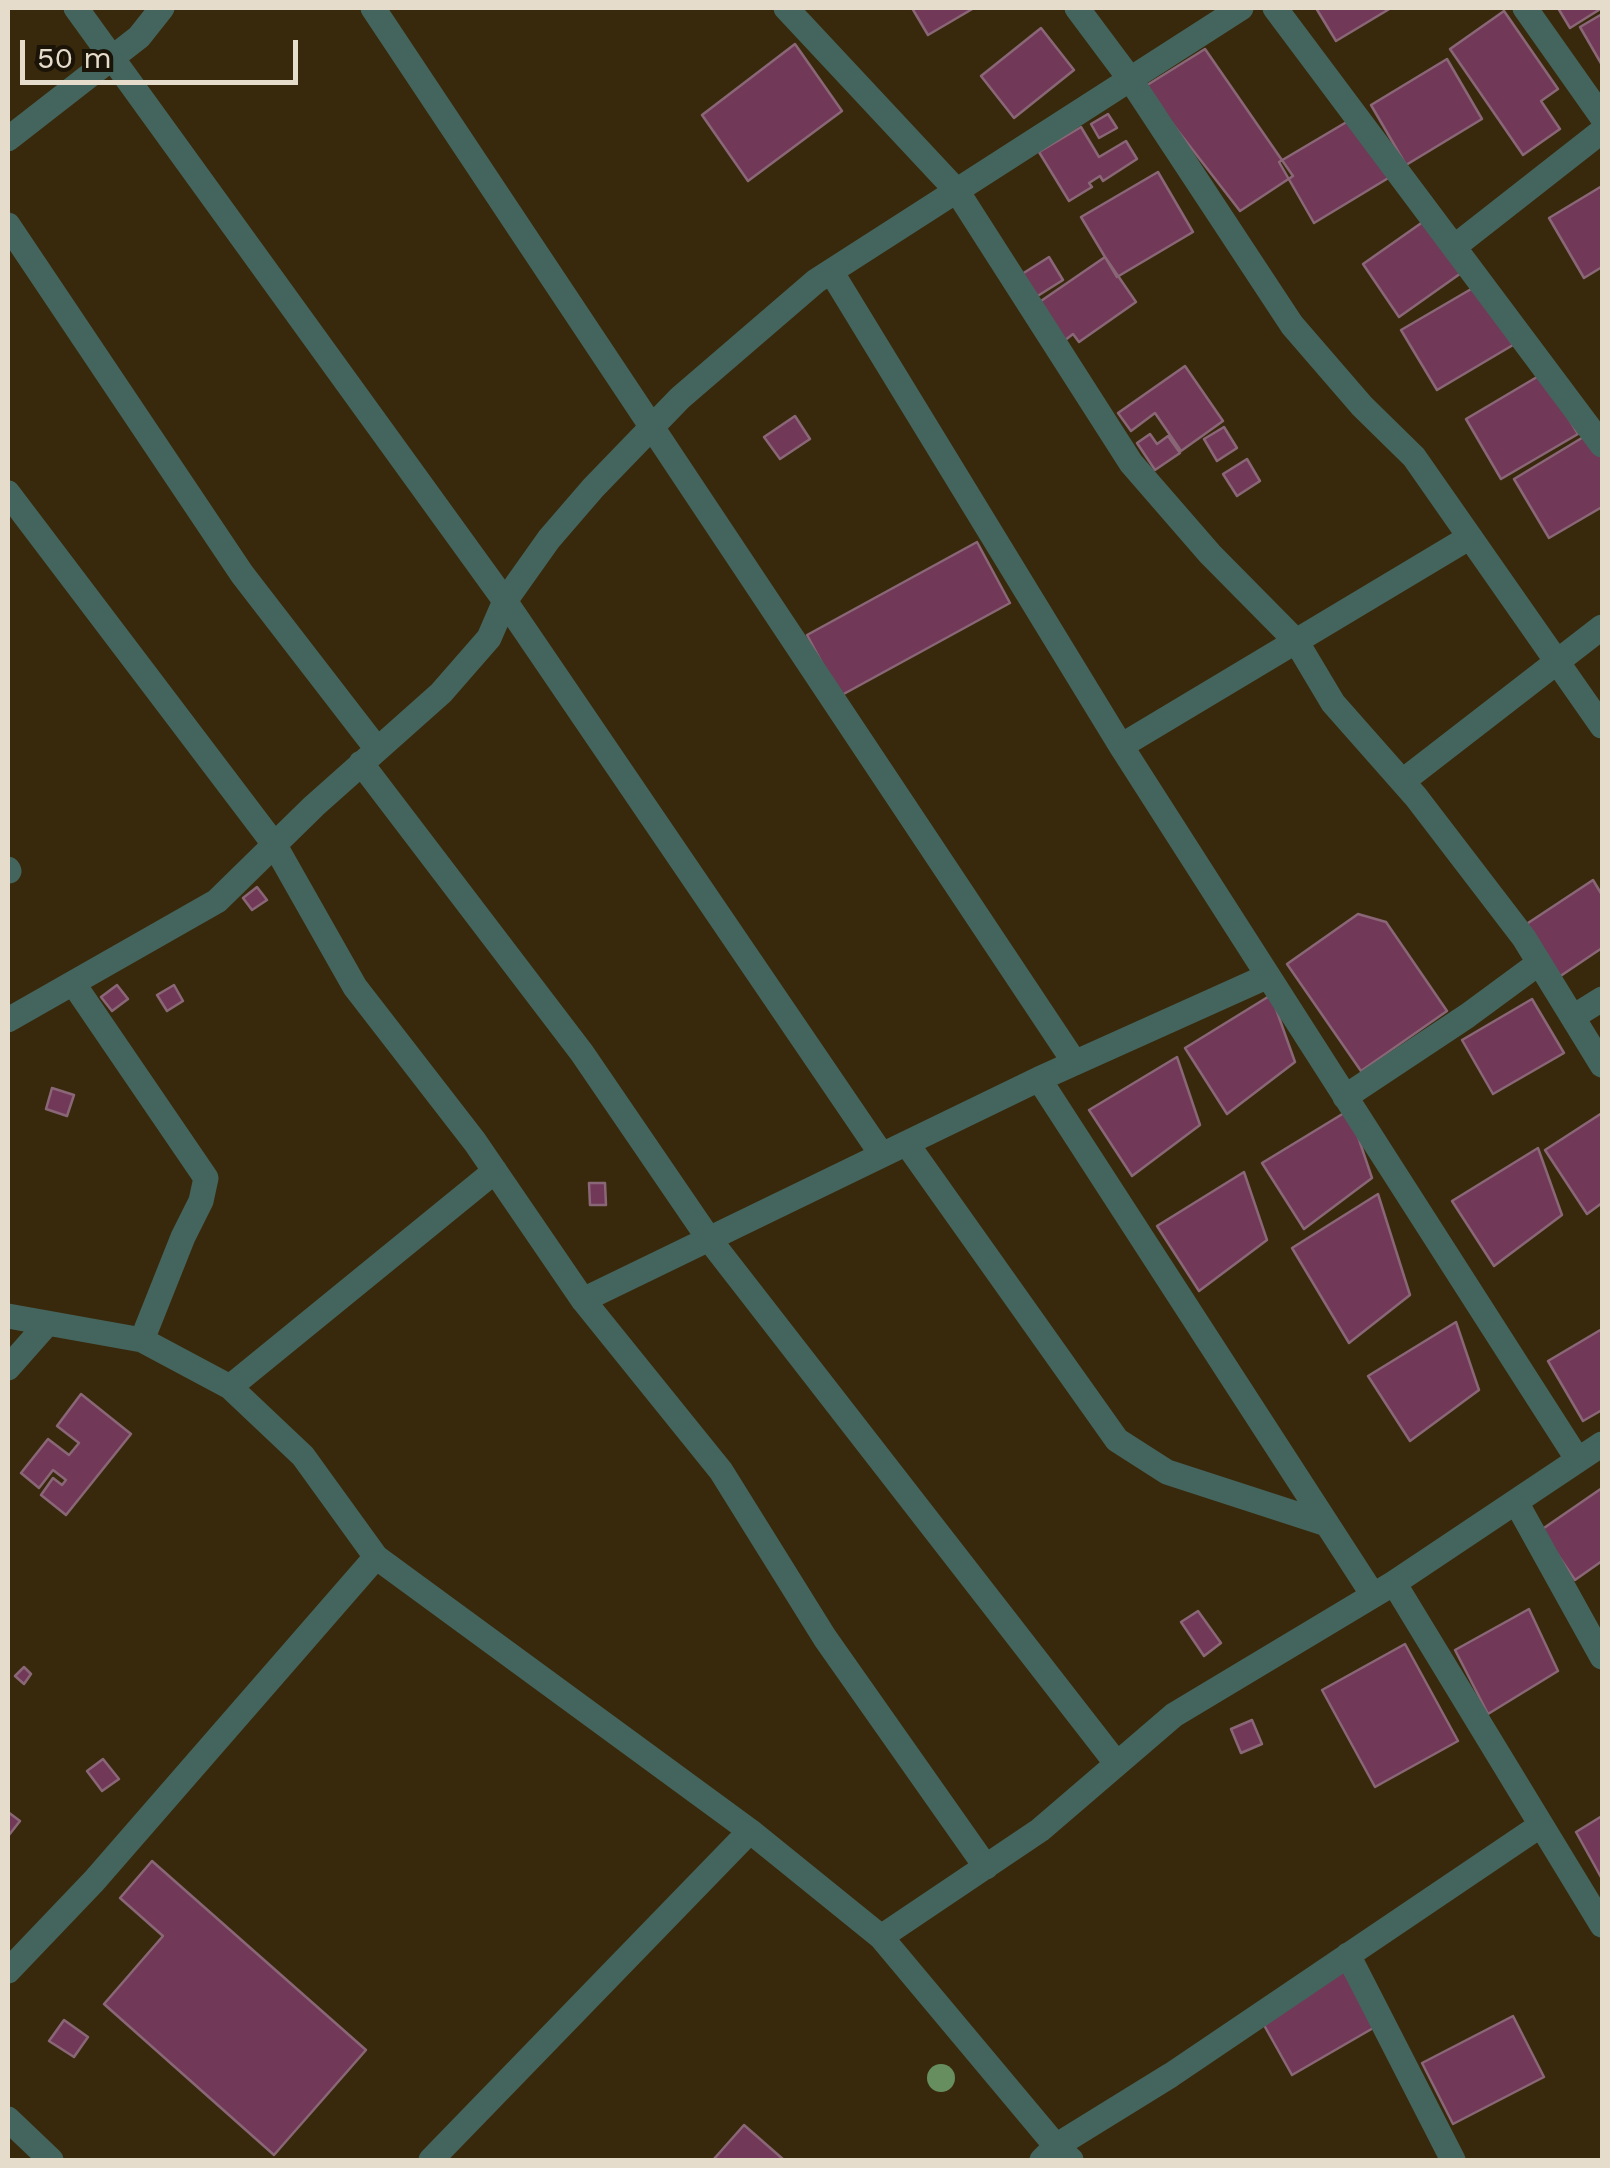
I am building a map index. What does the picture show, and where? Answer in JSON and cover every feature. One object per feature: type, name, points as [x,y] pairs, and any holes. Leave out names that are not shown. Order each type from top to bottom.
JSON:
[{"type":"street","points":[[76,8],[504,601],[882,1155]]},
{"type":"street","points":[[8,139],[139,36],[162,8]]},
{"type":"street","points":[[373,8],[1075,1063]]},
{"type":"street","points":[[786,8],[958,191],[1130,462],[1210,554],[1296,641],[1333,703],[1470,866],[1539,962],[1602,1065]]},
{"type":"street","points":[[1076,8],[1130,79],[1292,325],[1362,406],[1414,457],[1602,726]]},
{"type":"street","points":[[8,1020],[217,901],[441,693],[489,638],[504,601],[549,540],[680,398],[816,280],[1240,8]]},
{"type":"street","points":[[1275,8],[1602,445]]},
{"type":"street","points":[[1525,8],[1602,117]]},
{"type":"street","points":[[1454,247],[1602,131]]},
{"type":"street","points":[[8,226],[242,574],[582,1052],[709,1239],[1117,1764]]},
{"type":"street","points":[[832,273],[1121,746],[1578,1460]]},
{"type":"street","points":[[8,492],[274,844],[355,986],[495,1171],[583,1300],[721,1470],[825,1638],[986,1867]]},
{"type":"street","points":[[1121,746],[1470,536]]},
{"type":"street","points":[[1403,782],[1602,626]]},
{"type":"street","points":[[1346,1097],[1539,962]]},
{"type":"street","points":[[583,1300],[1039,1079],[1268,976]]},
{"type":"street","points":[[73,982],[206,1178],[201,1201],[142,1340]]},
{"type":"street","points":[[1574,1017],[1602,998]]},
{"type":"street","points":[[1039,1079],[1327,1524],[1383,1589],[1541,1825],[1602,1926]]},
{"type":"street","points":[[906,1144],[1117,1440],[1166,1472],[1327,1524]]},
{"type":"street","points":[[230,1387],[495,1171]]},
{"type":"street","points":[[8,1316],[142,1340],[230,1387],[303,1456],[376,1557],[750,1831],[881,1937],[1056,2156],[1541,1825]]},
{"type":"street","points":[[8,1368],[46,1325]]},
{"type":"street","points":[[881,1937],[1040,1830],[1174,1715],[1383,1589],[1602,1444]]},
{"type":"street","points":[[1516,1502],[1602,1657]]},
{"type":"street","points":[[8,1971],[107,1866],[376,1557]]},
{"type":"street","points":[[431,2160],[750,1831]]},
{"type":"street","points":[[1348,1955],[1453,2160]]},
{"type":"street","points":[[8,2118],[51,2160]]},
{"type":"building","points":[[912,8],[974,8],[928,35]]},
{"type":"building","points":[[1316,8],[1391,8],[1336,41]]},
{"type":"building","points":[[1558,8],[1602,8],[1570,28]]},
{"type":"building","points":[[1504,11],[1558,89],[1541,101],[1560,129],[1523,155],[1450,49]]},
{"type":"building","points":[[1602,14],[1602,65],[1580,27]]},
{"type":"building","points":[[1041,28],[1074,70],[1014,118],[981,76]]},
{"type":"building","points":[[795,44],[842,111],[748,181],[702,115]]},
{"type":"building","points":[[1205,49],[1293,176],[1240,211],[1144,87]]},
{"type":"building","points":[[1447,59],[1482,119],[1406,165],[1371,105]]},
{"type":"building","points":[[1108,114],[1117,128],[1099,138],[1091,124]]},
{"type":"building","points":[[1355,117],[1390,177],[1314,223],[1279,162]]},
{"type":"building","points":[[1081,127],[1099,157],[1126,141],[1137,159],[1103,181],[1100,176],[1089,183],[1092,187],[1069,201],[1039,152]]},
{"type":"building","points":[[1158,172],[1193,232],[1117,277],[1081,217]]},
{"type":"building","points":[[1602,186],[1602,267],[1584,278],[1549,218]]},
{"type":"building","points":[[1427,219],[1464,271],[1399,317],[1363,264]]},
{"type":"building","points":[[1049,257],[1063,280],[1036,297],[1022,274]]},
{"type":"building","points":[[1105,257],[1136,302],[1079,342],[1073,334],[1064,341],[1038,303]]},
{"type":"building","points":[[1478,285],[1513,345],[1437,390],[1401,330]]},
{"type":"building","points":[[1185,366],[1223,421],[1181,451],[1155,413],[1131,431],[1118,413]]},
{"type":"building","points":[[1542,374],[1578,434],[1501,479],[1466,419]]},
{"type":"building","points":[[795,416],[810,439],[780,459],[764,437]]},
{"type":"building","points":[[1224,427],[1237,448],[1217,461],[1204,439]]},
{"type":"building","points":[[1590,433],[1602,453],[1602,507],[1549,538],[1514,479]]},
{"type":"building","points":[[1150,434],[1157,444],[1168,436],[1180,453],[1155,470],[1137,443]]},
{"type":"building","points":[[1247,459],[1260,481],[1237,496],[1223,474]]},
{"type":"building","points":[[977,542],[1010,603],[840,696],[807,635]]},
{"type":"building","points":[[1593,880],[1602,895],[1602,948],[1559,977],[1525,925]]},
{"type":"building","points":[[257,887],[267,900],[252,910],[243,898]]},
{"type":"building","points":[[1358,914],[1386,922],[1447,1011],[1361,1071],[1287,964]]},
{"type":"building","points":[[117,985],[128,999],[112,1011],[101,997]]},
{"type":"building","points":[[174,985],[183,1001],[167,1011],[157,995]]},
{"type":"building","points":[[1271,995],[1295,1062],[1227,1114],[1185,1048]]},
{"type":"building","points":[[1532,999],[1564,1053],[1493,1094],[1462,1040]]},
{"type":"building","points":[[1177,1057],[1200,1125],[1132,1176],[1089,1110]]},
{"type":"building","points":[[52,1088],[74,1095],[67,1116],[46,1109]]},
{"type":"building","points":[[1349,1110],[1372,1178],[1304,1229],[1262,1163]]},
{"type":"building","points":[[1602,1113],[1602,1203],[1587,1214],[1545,1150]]},
{"type":"building","points":[[1538,1148],[1562,1215],[1494,1266],[1452,1201]]},
{"type":"building","points":[[1244,1172],[1267,1240],[1199,1291],[1157,1226]]},
{"type":"building","points":[[589,1183],[605,1183],[606,1205],[590,1205]]},
{"type":"building","points":[[1378,1194],[1410,1295],[1349,1343],[1292,1248]]},
{"type":"building","points":[[1456,1322],[1479,1390],[1410,1441],[1368,1376]]},
{"type":"building","points":[[1602,1329],[1602,1410],[1583,1421],[1548,1361]]},
{"type":"building","points":[[81,1394],[131,1434],[66,1515],[41,1495],[53,1478],[62,1485],[66,1480],[53,1470],[39,1488],[21,1473],[48,1439],[69,1455],[79,1443],[57,1426]]},
{"type":"building","points":[[1602,1488],[1602,1561],[1575,1580],[1541,1530]]},
{"type":"building","points":[[1529,1609],[1558,1671],[1488,1714],[1455,1650]]},
{"type":"building","points":[[1198,1611],[1221,1643],[1204,1656],[1181,1622]]},
{"type":"building","points":[[1405,1644],[1458,1741],[1375,1787],[1322,1690]]},
{"type":"building","points":[[24,1667],[31,1674],[24,1684],[15,1676]]},
{"type":"building","points":[[1252,1720],[1262,1744],[1241,1753],[1231,1729]]},
{"type":"building","points":[[103,1759],[119,1779],[102,1791],[87,1771]]},
{"type":"building","points":[[8,1812],[20,1821],[9,1835],[8,1834]]},
{"type":"building","points":[[1602,1816],[1602,1879],[1576,1832]]},
{"type":"building","points":[[152,1861],[366,2050],[274,2155],[104,2004],[163,1936],[120,1898]]},
{"type":"building","points":[[1343,1970],[1375,2027],[1292,2075],[1260,2018]]},
{"type":"building","points":[[1513,2016],[1544,2077],[1453,2124],[1422,2063]]},
{"type":"building","points":[[64,2020],[88,2037],[74,2057],[49,2041]]},
{"type":"building","points":[[744,2125],[784,2160],[713,2160]]}]
